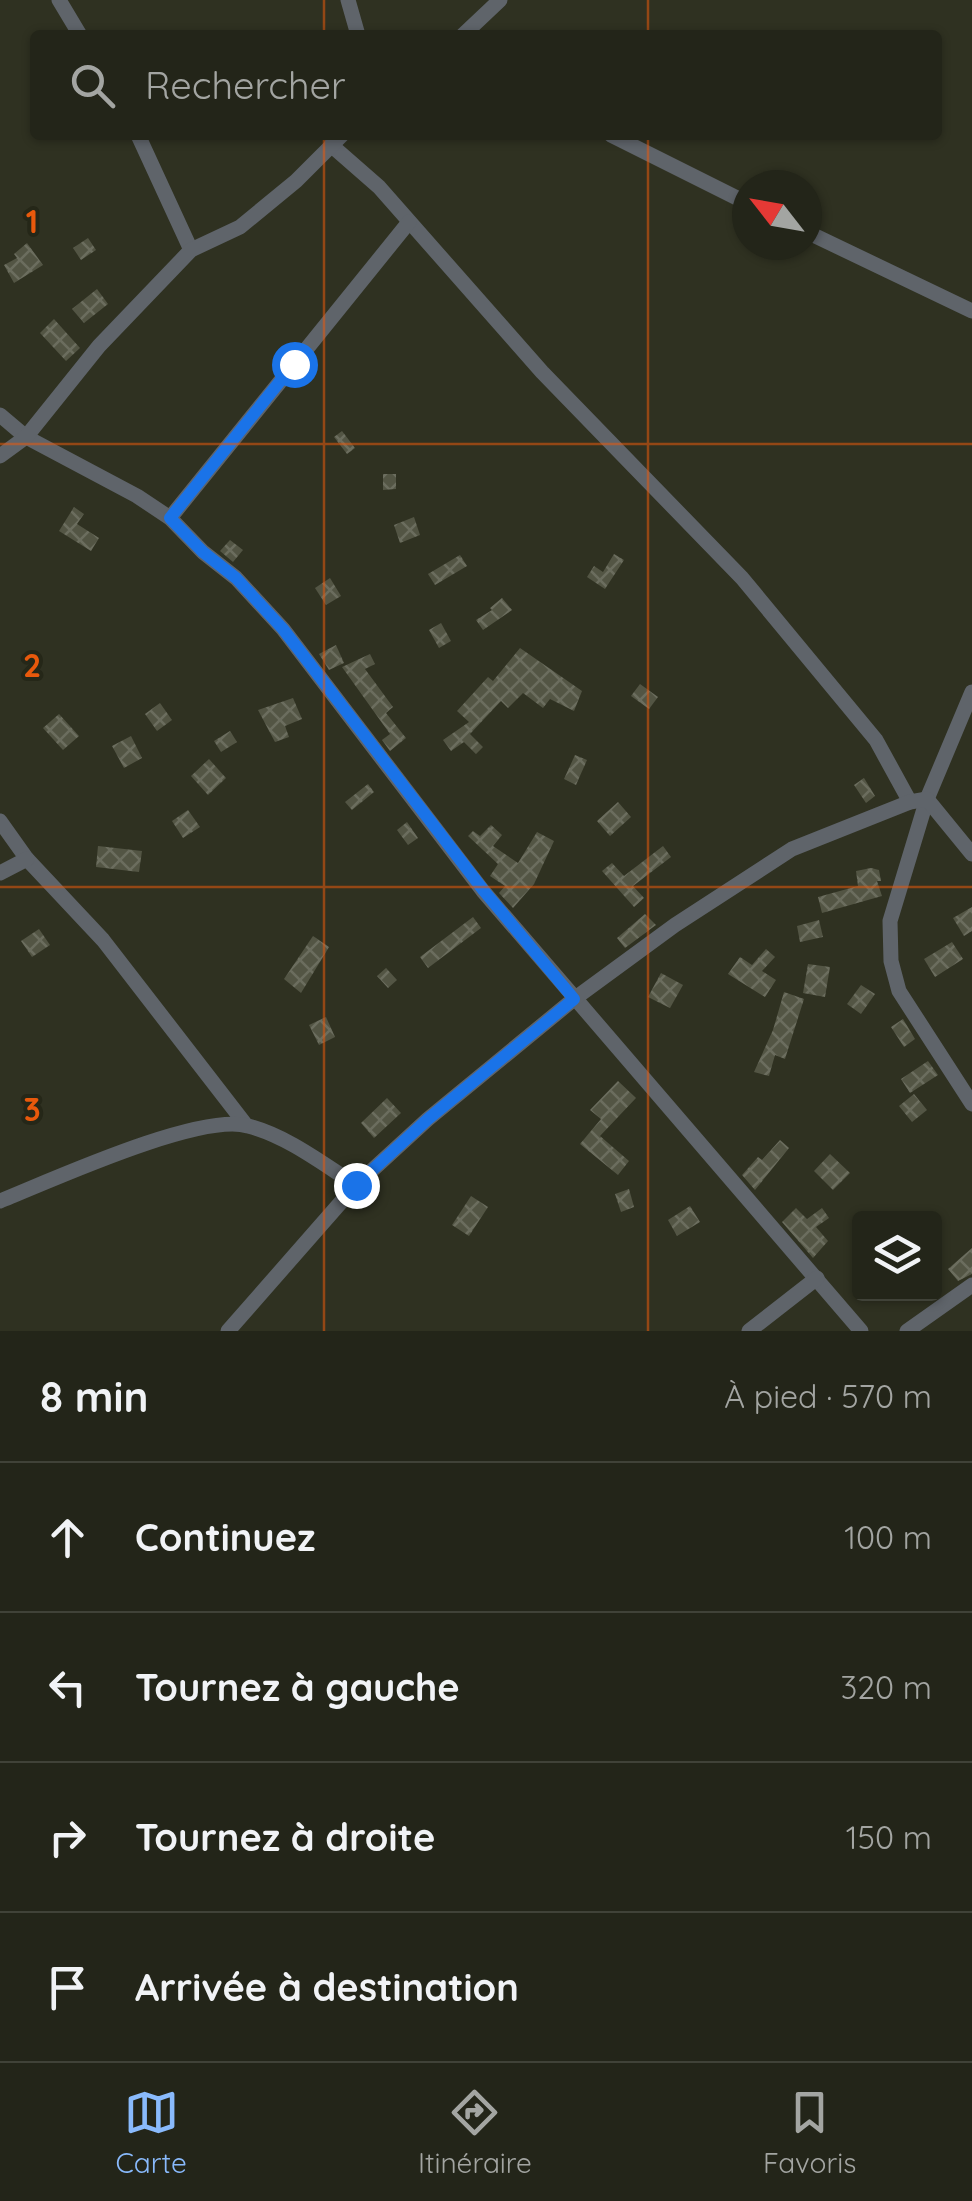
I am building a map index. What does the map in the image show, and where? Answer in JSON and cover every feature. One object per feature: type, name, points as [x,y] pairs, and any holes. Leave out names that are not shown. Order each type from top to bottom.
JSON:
[{"type":"street","points":[[60,0],[77,30]]},
{"type":"street","points":[[348,0],[357,30]]},
{"type":"street","points":[[468,30],[500,0]]},
{"type":"street","points":[[140,140],[191,250]]},
{"type":"street","points":[[0,456],[26,437],[99,346],[191,250],[240,227],[296,181],[337,140],[542,372],[781,622],[876,740],[910,802]]},
{"type":"street","points":[[621,140],[732,196]]},
{"type":"street","points":[[170,518],[408,222]]},
{"type":"street","points":[[822,239],[972,311]]},
{"type":"street","points":[[0,415],[26,437],[138,496],[170,518],[236,578],[283,629],[484,891],[860,1331]]},
{"type":"street","points":[[972,692],[927,799],[890,921],[891,961],[899,990],[972,1104]]},
{"type":"street","points":[[228,1331],[356,1185],[428,1119],[574,999],[674,925],[792,849],[910,802],[927,799]]},
{"type":"street","points":[[927,799],[972,854]]},
{"type":"street","points":[[0,820],[27,859],[103,940],[246,1125]]},
{"type":"street","points":[[0,874],[27,859]]},
{"type":"street","points":[[0,1201],[129,1148],[211,1126],[246,1125],[300,1150],[356,1185]]},
{"type":"street","points":[[749,1331],[818,1278]]},
{"type":"street","points":[[907,1331],[972,1285]]},
{"type":"building","points":[[88,238],[96,250],[81,260],[73,248]]},
{"type":"building","points":[[27,243],[43,265],[14,283],[4,265],[17,258],[14,254]]},
{"type":"building","points":[[97,289],[108,304],[84,323],[72,309]]},
{"type":"building","points":[[54,319],[80,348],[66,361],[40,333]]},
{"type":"building","points":[[342,431],[355,448],[347,454],[334,437]]},
{"type":"building","points":[[383,474],[396,474],[396,489],[383,490]]},
{"type":"building","points":[[74,507],[84,514],[77,524],[99,538],[91,551],[59,531]]},
{"type":"building","points":[[414,517],[420,535],[400,543],[394,525]]},
{"type":"building","points":[[230,540],[243,550],[233,562],[220,551]]},
{"type":"building","points":[[614,554],[624,560],[605,589],[587,577],[594,566],[603,572]]},
{"type":"building","points":[[460,555],[467,566],[435,585],[428,574]]},
{"type":"building","points":[[330,578],[341,596],[326,605],[315,588]]},
{"type":"building","points":[[502,598],[512,610],[483,630],[476,620]]},
{"type":"building","points":[[441,623],[451,641],[439,648],[429,630]]},
{"type":"building","points":[[336,645],[344,663],[329,670],[319,654]]},
{"type":"building","points":[[520,648],[582,691],[574,711],[550,699],[543,708],[523,693],[508,708],[501,701],[470,734],[483,747],[476,754],[464,742],[451,751],[443,740],[469,722],[457,711],[488,677],[493,681]]},
{"type":"building","points":[[370,654],[375,664],[365,669],[393,707],[386,713],[406,738],[390,751],[382,740],[390,734],[342,667]]},
{"type":"building","points":[[640,684],[658,697],[649,709],[631,696]]},
{"type":"building","points":[[293,698],[302,719],[285,726],[289,737],[275,742],[258,710]]},
{"type":"building","points":[[160,703],[172,720],[157,731],[145,714]]},
{"type":"building","points":[[59,714],[79,736],[63,750],[43,728]]},
{"type":"building","points":[[230,731],[237,742],[221,752],[214,741]]},
{"type":"building","points":[[131,736],[142,758],[124,768],[112,746]]},
{"type":"building","points":[[575,755],[587,760],[576,785],[564,779]]},
{"type":"building","points":[[209,759],[226,778],[208,795],[191,776]]},
{"type":"building","points":[[864,778],[875,796],[866,803],[854,785]]},
{"type":"building","points":[[368,784],[374,792],[352,810],[345,802]]},
{"type":"building","points":[[618,802],[631,817],[610,836],[597,821]]},
{"type":"building","points":[[188,810],[200,827],[183,838],[172,821]]},
{"type":"building","points":[[407,822],[418,838],[408,845],[397,830]]},
{"type":"building","points":[[491,825],[502,835],[493,846],[518,863],[537,832],[554,841],[534,884],[513,908],[499,893],[505,886],[490,876],[498,864],[468,836],[473,831],[480,836]]},
{"type":"building","points":[[98,846],[142,851],[139,872],[96,867]]},
{"type":"building","points":[[663,846],[671,857],[633,886],[644,898],[634,907],[602,871],[612,863],[624,876]]},
{"type":"building","points":[[879,870],[881,881],[877,881],[882,896],[822,913],[818,897],[858,886],[856,871]]},
{"type":"building","points":[[972,907],[972,931],[964,936],[953,918]]},
{"type":"building","points":[[645,914],[656,925],[625,948],[617,938]]},
{"type":"building","points":[[473,917],[481,928],[428,968],[420,957]]},
{"type":"building","points":[[819,920],[823,937],[800,942],[797,926]]},
{"type":"building","points":[[39,929],[50,945],[32,957],[21,941]]},
{"type":"building","points":[[313,936],[329,947],[301,993],[284,979]]},
{"type":"building","points":[[952,942],[963,959],[935,977],[924,959]]},
{"type":"building","points":[[766,949],[775,957],[762,971],[776,980],[765,997],[728,974],[740,957],[752,965]]},
{"type":"building","points":[[808,964],[830,967],[825,997],[803,993]]},
{"type":"building","points":[[386,968],[397,980],[388,988],[377,976]]},
{"type":"building","points":[[661,973],[683,985],[670,1008],[648,997]]},
{"type":"building","points":[[861,985],[875,994],[861,1014],[847,1004]]},
{"type":"building","points":[[784,992],[804,999],[785,1059],[775,1055],[769,1076],[754,1072],[773,1030]]},
{"type":"building","points":[[326,1017],[335,1037],[319,1045],[309,1025]]},
{"type":"building","points":[[903,1019],[915,1039],[904,1047],[891,1027]]},
{"type":"building","points":[[928,1061],[938,1075],[910,1093],[901,1079]]},
{"type":"building","points":[[618,1081],[636,1098],[600,1136],[629,1161],[618,1175],[580,1144],[601,1119],[590,1110]]},
{"type":"building","points":[[914,1094],[927,1110],[912,1122],[899,1106]]},
{"type":"building","points":[[387,1098],[401,1113],[374,1138],[361,1123]]},
{"type":"building","points":[[780,1140],[789,1148],[755,1190],[742,1175]]},
{"type":"building","points":[[830,1154],[850,1173],[833,1190],[814,1171]]},
{"type":"building","points":[[629,1189],[634,1207],[621,1212],[615,1194]]},
{"type":"building","points":[[471,1196],[488,1207],[469,1236],[452,1225]]},
{"type":"building","points":[[690,1206],[700,1222],[677,1236],[668,1220]]},
{"type":"building","points":[[796,1208],[807,1219],[822,1208],[829,1218],[816,1227],[828,1241],[813,1258],[782,1222]]},
{"type":"building","points":[[972,1248],[972,1274],[958,1281],[948,1269]]},
{"type":"route","points":[[294,364],[170,518],[236,578],[283,629],[484,891],[574,999],[428,1119],[356,1185]]}]
